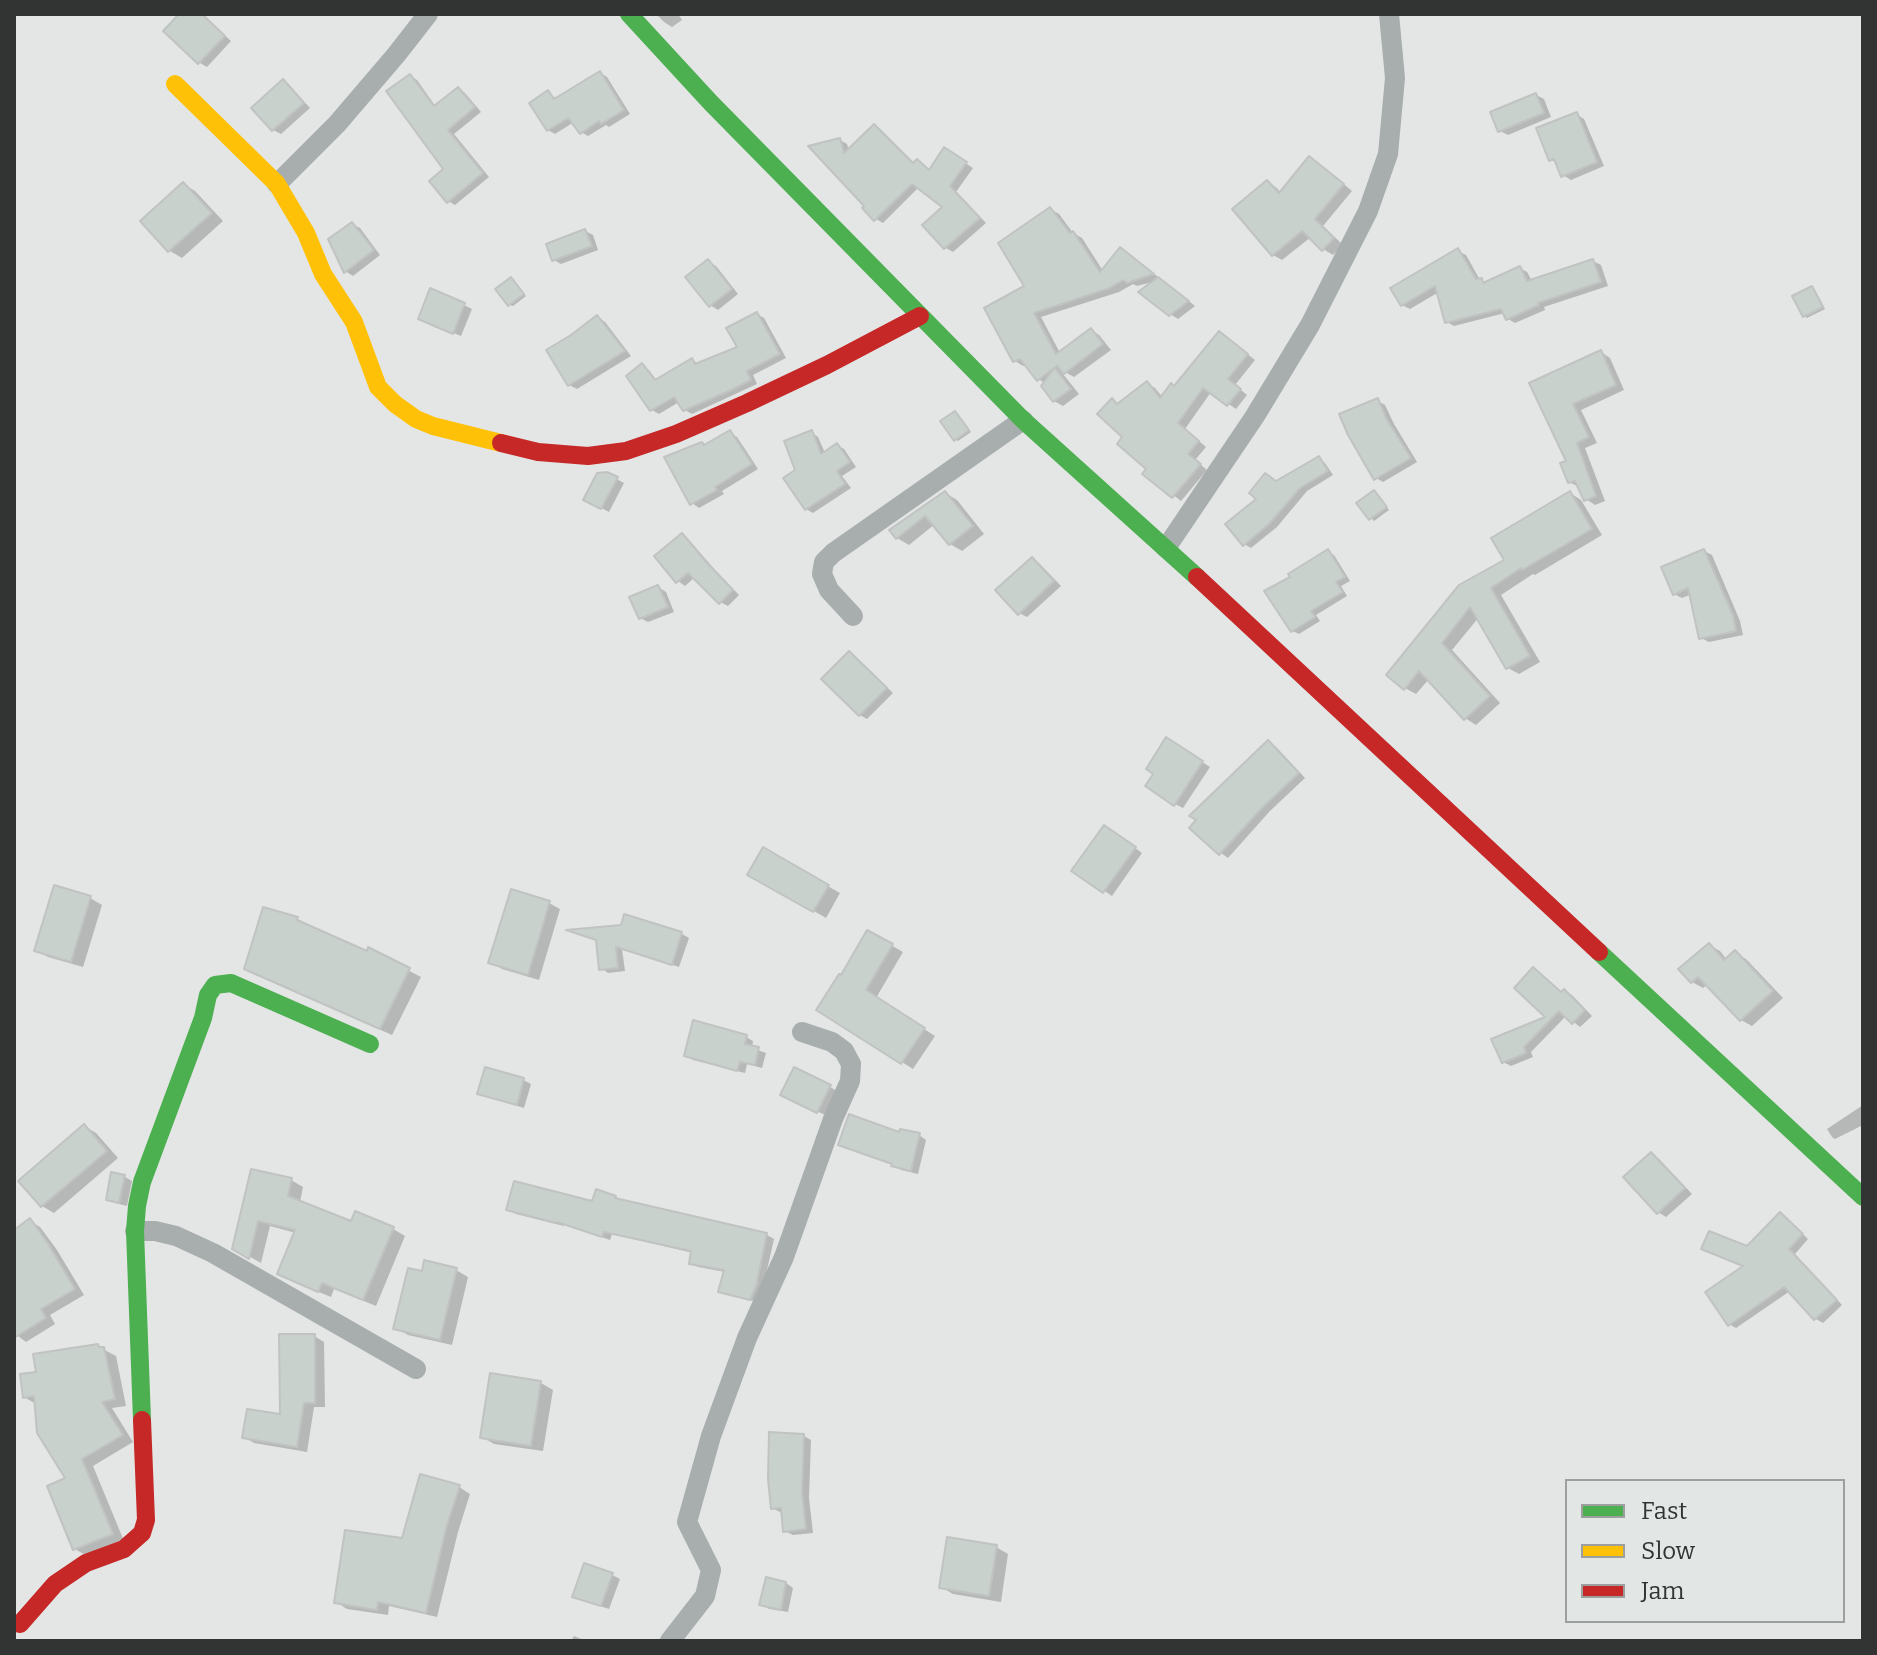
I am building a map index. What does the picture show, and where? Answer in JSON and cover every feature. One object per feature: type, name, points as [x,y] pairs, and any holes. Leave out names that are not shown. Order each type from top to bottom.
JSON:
[{"type":"street","points":[[277,184],[337,124],[428,14]]},
{"type":"street","points":[[629,14],[711,103],[1023,420],[1166,548],[1863,1197]]},
{"type":"street","points":[[1166,548],[1255,416],[1302,338],[1368,211],[1388,154],[1395,78],[1389,14]]},
{"type":"street","points":[[175,84],[277,184],[306,233],[323,274],[354,322],[378,387],[416,419],[433,426],[538,452],[588,456],[626,451],[676,434],[827,365],[920,316]]},
{"type":"street","points":[[853,616],[829,590],[822,574],[824,562],[1023,420]]},
{"type":"street","points":[[21,1627],[55,1584],[86,1563],[124,1549],[142,1533],[146,1520],[135,1231],[137,1206],[142,1182],[203,1018],[208,995],[215,985],[231,983],[370,1044]]},
{"type":"street","points":[[670,1641],[705,1596],[711,1570],[687,1522],[711,1436],[747,1338],[784,1257],[833,1119],[850,1081],[851,1064],[844,1051],[832,1042],[802,1032]]},
{"type":"street","points":[[135,1231],[155,1231],[176,1236],[213,1253],[416,1369]]},
{"type":"building","points":[[179,14],[202,14],[225,36],[198,64],[163,31]]},
{"type":"building","points":[[600,71],[624,110],[580,134],[568,118],[547,131],[529,103],[548,90],[554,99]]},
{"type":"building","points":[[410,74],[434,106],[458,87],[475,107],[448,130],[483,173],[447,203],[429,181],[443,169],[386,91]]},
{"type":"building","points":[[283,79],[304,103],[272,131],[251,108]]},
{"type":"building","points":[[1536,93],[1544,113],[1498,132],[1490,112]]},
{"type":"building","points":[[1577,112],[1597,162],[1561,177],[1554,159],[1549,161],[1536,128]]},
{"type":"building","points":[[874,124],[913,163],[917,159],[929,170],[944,147],[967,162],[950,186],[980,218],[944,249],[922,225],[942,207],[912,184],[874,221],[862,208],[864,206],[808,146],[840,138],[844,153]]},
{"type":"building","points":[[1309,156],[1344,184],[1315,219],[1334,238],[1322,251],[1302,231],[1272,256],[1232,209],[1267,180],[1279,193]]},
{"type":"building","points":[[183,182],[212,213],[168,252],[140,221]]},
{"type":"building","points":[[1050,207],[1070,233],[1073,231],[1100,272],[1120,247],[1154,274],[1127,283],[1123,280],[1110,288],[1034,313],[1056,354],[1091,328],[1103,344],[1064,374],[1057,366],[1055,368],[1071,389],[1053,402],[1041,386],[1054,368],[1037,381],[1020,359],[1013,362],[984,308],[1024,286],[998,243]]},
{"type":"building","points":[[352,222],[374,250],[344,273],[328,239]]},
{"type":"building","points":[[585,229],[592,246],[552,261],[546,244]]},
{"type":"building","points":[[1458,248],[1476,279],[1482,278],[1483,283],[1520,266],[1527,281],[1593,259],[1601,282],[1538,303],[1506,320],[1501,309],[1445,323],[1435,286],[1401,306],[1390,288]]},
{"type":"building","points":[[708,259],[732,289],[709,307],[685,277]]},
{"type":"building","points":[[511,277],[524,294],[508,306],[495,289]]},
{"type":"building","points":[[1158,277],[1189,301],[1169,316],[1138,292]]},
{"type":"building","points":[[1812,286],[1823,307],[1803,317],[1792,296]]},
{"type":"building","points":[[430,288],[465,303],[453,334],[418,319]]},
{"type":"building","points":[[757,312],[780,354],[747,371],[751,380],[731,390],[683,411],[674,397],[650,411],[626,376],[642,363],[655,380],[692,358],[695,364],[737,347],[726,328]]},
{"type":"building","points":[[597,315],[625,351],[568,386],[546,350]]},
{"type":"building","points":[[1219,331],[1248,354],[1228,379],[1241,389],[1227,406],[1203,388],[1178,423],[1199,441],[1188,454],[1201,464],[1172,498],[1142,474],[1146,469],[1117,444],[1122,437],[1097,414],[1112,398],[1117,404],[1147,381],[1160,398],[1171,383],[1174,386]]},
{"type":"building","points":[[1601,350],[1616,385],[1573,404],[1589,437],[1577,443],[1596,496],[1584,501],[1575,481],[1568,483],[1560,463],[1566,461],[1529,383]]},
{"type":"building","points":[[1378,398],[1386,418],[1411,458],[1374,480],[1339,414]]},
{"type":"building","points":[[955,411],[969,430],[954,441],[940,421]]},
{"type":"building","points":[[730,430],[752,464],[690,505],[664,457],[702,442],[704,445]]},
{"type":"building","points":[[812,430],[821,454],[837,443],[850,462],[837,471],[845,484],[805,510],[783,478],[795,470],[784,441]]},
{"type":"building","points":[[1319,456],[1328,471],[1300,488],[1270,523],[1243,546],[1225,524],[1256,499],[1249,493],[1265,473],[1276,481]]},
{"type":"building","points":[[607,472],[618,477],[601,509],[583,500],[597,473]]},
{"type":"building","points":[[1374,490],[1387,507],[1369,520],[1356,503]]},
{"type":"building","points":[[945,491],[973,526],[949,545],[925,516],[896,539],[889,530]]},
{"type":"building","points":[[1570,491],[1592,529],[1491,588],[1530,656],[1506,669],[1470,607],[1442,643],[1490,696],[1464,720],[1419,671],[1404,690],[1386,675],[1459,585],[1504,560],[1491,538]]},
{"type":"building","points":[[682,533],[733,590],[719,604],[688,573],[676,583],[654,556]]},
{"type":"building","points":[[1328,549],[1345,577],[1336,582],[1343,592],[1311,611],[1315,617],[1291,632],[1264,591],[1290,577],[1288,574]]},
{"type":"building","points":[[1704,549],[1733,615],[1736,631],[1699,639],[1688,588],[1673,595],[1661,567]]},
{"type":"building","points":[[1032,557],[1054,581],[1018,615],[995,590]]},
{"type":"building","points":[[658,585],[668,607],[639,619],[629,597]]},
{"type":"building","points":[[849,651],[887,688],[859,716],[821,679]]},
{"type":"building","points":[[1166,737],[1203,761],[1174,806],[1145,786],[1153,774],[1146,769]]},
{"type":"building","points":[[1268,740],[1299,773],[1219,855],[1189,828],[1196,820],[1189,816]]},
{"type":"building","points":[[1104,825],[1136,847],[1103,893],[1071,871]]},
{"type":"building","points":[[763,847],[829,885],[813,912],[747,875]]},
{"type":"building","points":[[54,885],[91,896],[71,962],[34,951]]},
{"type":"building","points":[[511,889],[550,901],[528,975],[488,963]]},
{"type":"building","points":[[263,907],[298,917],[297,920],[367,951],[368,947],[410,968],[380,1029],[244,969]]},
{"type":"building","points":[[624,914],[682,932],[672,965],[616,947],[618,968],[599,970],[596,940],[566,930],[621,925]]},
{"type":"building","points":[[867,930],[893,944],[866,990],[925,1028],[901,1064],[816,1010]]},
{"type":"building","points":[[1709,943],[1724,960],[1735,950],[1773,991],[1740,1021],[1698,977],[1691,983],[1678,969]]},
{"type":"building","points":[[1533,967],[1561,992],[1564,989],[1585,1010],[1572,1024],[1559,1011],[1524,1047],[1526,1053],[1502,1063],[1491,1039],[1545,1017],[1514,988]]},
{"type":"building","points":[[693,1020],[747,1035],[745,1044],[759,1047],[755,1065],[740,1062],[737,1071],[684,1056]]},
{"type":"building","points":[[485,1067],[524,1078],[517,1105],[477,1094]]},
{"type":"building","points":[[794,1067],[831,1085],[817,1113],[780,1095]]},
{"type":"building","points":[[849,1114],[899,1132],[900,1129],[920,1133],[911,1171],[838,1145]]},
{"type":"building","points":[[84,1124],[107,1151],[41,1207],[18,1181]]},
{"type":"building","points":[[1651,1152],[1685,1188],[1657,1214],[1623,1177]]},
{"type":"building","points":[[251,1169],[292,1178],[288,1196],[351,1221],[355,1211],[394,1227],[363,1300],[322,1283],[318,1292],[277,1274],[295,1230],[258,1221],[249,1259],[232,1249]]},
{"type":"building","points":[[111,1172],[125,1175],[119,1203],[106,1200]]},
{"type":"building","points":[[514,1181],[592,1201],[596,1189],[615,1198],[767,1233],[758,1282],[750,1300],[718,1292],[724,1270],[689,1264],[691,1251],[604,1232],[602,1237],[506,1210]]},
{"type":"building","points":[[1780,1212],[1803,1234],[1789,1249],[1837,1300],[1814,1320],[1784,1287],[1728,1326],[1705,1292],[1743,1266],[1701,1249],[1709,1231],[1747,1246]]},
{"type":"building","points":[[30,1218],[75,1289],[41,1309],[46,1318],[14,1338],[14,1230]]},
{"type":"building","points":[[424,1260],[457,1268],[440,1340],[393,1329],[408,1268],[422,1271]]},
{"type":"building","points":[[279,1334],[315,1334],[315,1403],[304,1403],[297,1447],[242,1438],[247,1409],[280,1414]]},
{"type":"building","points":[[98,1344],[104,1347],[115,1399],[102,1402],[123,1435],[82,1459],[113,1534],[73,1550],[47,1486],[65,1478],[37,1433],[34,1396],[23,1398],[20,1374],[36,1372],[33,1354]]},
{"type":"building","points":[[490,1373],[541,1381],[531,1446],[480,1438]]},
{"type":"building","points":[[769,1432],[804,1434],[802,1492],[806,1529],[783,1532],[781,1508],[771,1509]]},
{"type":"building","points":[[420,1474],[460,1485],[426,1613],[378,1602],[377,1610],[334,1603],[345,1530],[402,1538]]},
{"type":"building","points":[[947,1537],[997,1545],[989,1596],[939,1588]]},
{"type":"building","points":[[584,1563],[613,1573],[601,1606],[572,1597]]},
{"type":"building","points":[[766,1577],[786,1582],[781,1610],[759,1605]]},
{"type":"traffic: fast","points":[[629,14],[711,103],[1023,420],[1197,577]]},
{"type":"traffic: fast","points":[[1599,952],[1863,1197]]},
{"type":"traffic: fast","points":[[142,1420],[135,1231],[137,1206],[142,1182],[203,1018],[208,995],[215,985],[231,983],[370,1044]]},
{"type":"traffic: slow","points":[[175,84],[277,184],[306,233],[323,274],[354,322],[378,387],[416,419],[501,443]]},
{"type":"traffic: jam","points":[[501,443],[538,452],[588,456],[626,451],[676,434],[747,403],[920,316]]},
{"type":"traffic: jam","points":[[1197,577],[1599,952]]},
{"type":"traffic: jam","points":[[20,1624],[55,1584],[86,1563],[124,1549],[142,1533],[146,1520],[142,1420]]}]
